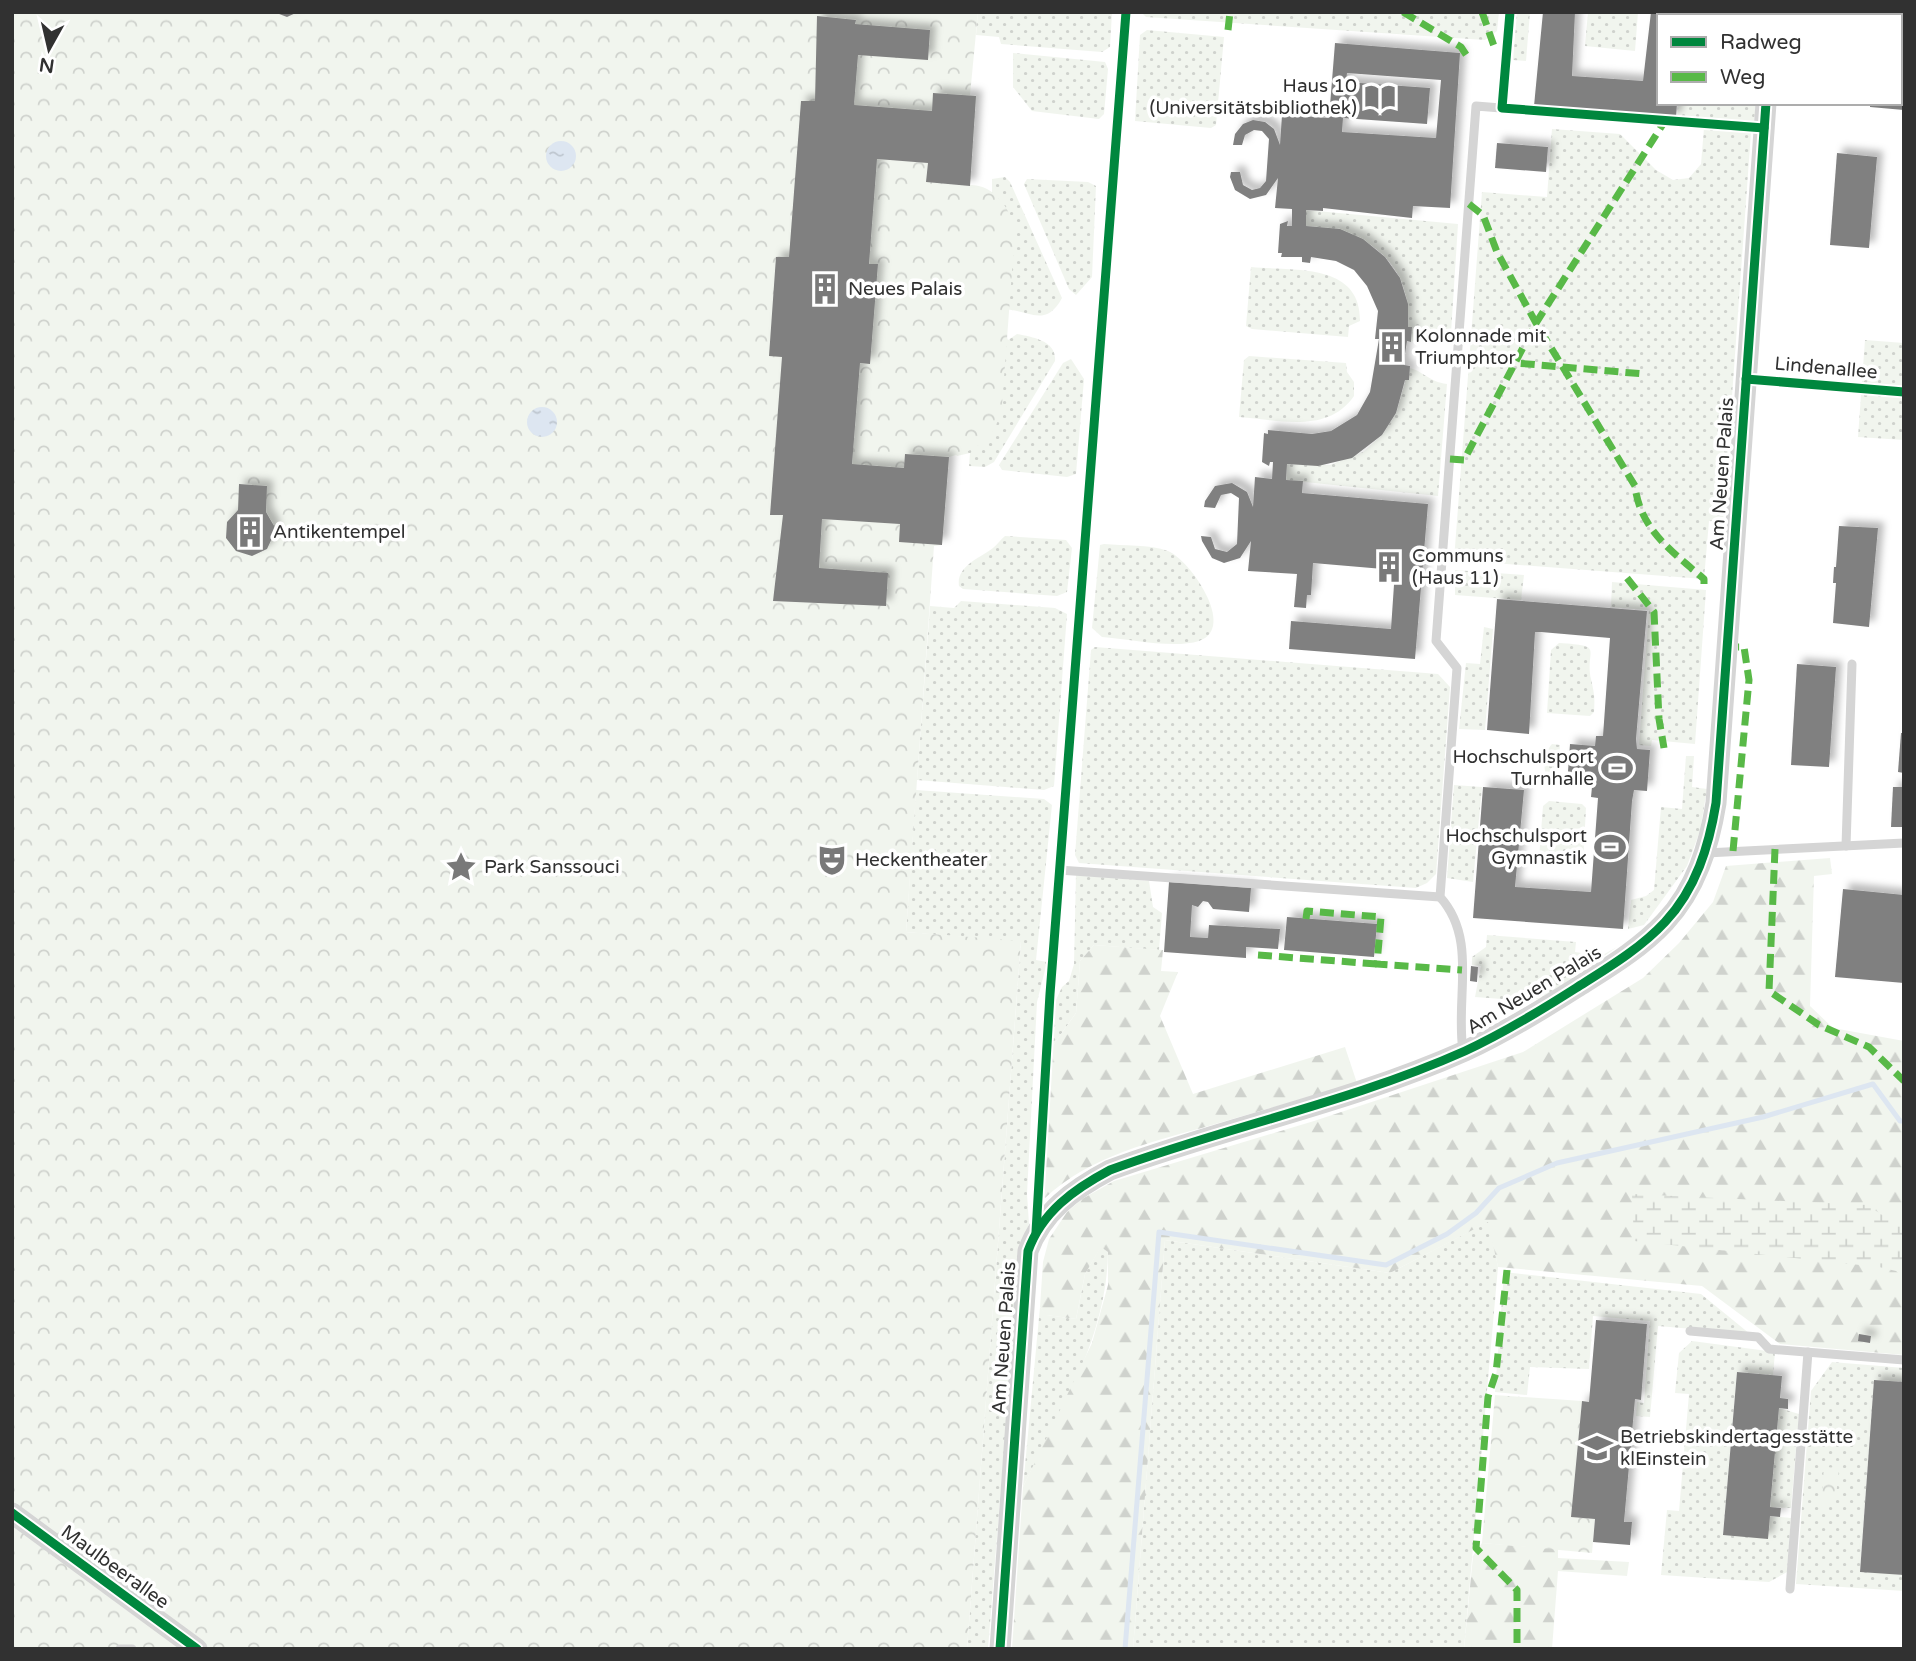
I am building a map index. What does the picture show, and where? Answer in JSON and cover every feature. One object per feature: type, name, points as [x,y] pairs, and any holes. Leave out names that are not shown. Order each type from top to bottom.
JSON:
[{"type":"street","name":"Am Neuen Palais","points":[[1000,1649],[1028,1251],[1036,1232],[1072,1191],[1110,1170],[1308,1107],[1463,1052],[1513,1027],[1613,965],[1665,922],[1698,871],[1705,854],[1716,803],[1766,105]]},
{"type":"street","name":"Maulbeerallee","points":[[12,1513],[197,1649]]},
{"type":"lane","points":[[1036,1232],[1059,870],[1126,12]]},
{"type":"lane","points":[[1502,108],[1510,12]]},
{"type":"lane","points":[[1440,897],[1457,668],[1436,640],[1476,106],[1665,121]]},
{"type":"lane","name":"Lindenallee","points":[[1746,379],[1904,392]]},
{"type":"lane","points":[[1846,846],[1852,664]]},
{"type":"lane","points":[[1705,854],[1904,843]]},
{"type":"lane","points":[[1059,870],[1440,897],[1453,912],[1463,949],[1458,1021],[1463,1052]]},
{"type":"lane","points":[[1690,1331],[1758,1337],[1769,1349],[1904,1360]]},
{"type":"lane","points":[[1790,1589],[1808,1352]]},
{"type":"lane","points":[[120,1649],[132,1649]]},
{"type":"green space","name":"Park Sanssouci","points":[[12,12],[978,12],[970,95],[976,96],[970,185],[987,189],[1000,200],[1010,215],[1015,232],[1002,405],[996,426],[985,440],[978,446],[949,457],[942,545],[934,546],[906,932],[1021,941],[967,1649],[12,1649]]},
{"type":"green space","points":[[978,12],[1112,12],[1110,47],[1102,52],[1001,44],[999,37],[976,35]]},
{"type":"green space","points":[[1141,12],[1499,12],[1497,31],[1485,40],[1146,17]]},
{"type":"green space","points":[[1517,12],[1530,12],[1526,61],[1513,60]]},
{"type":"green space","points":[[1588,12],[1638,12],[1635,51],[1585,46]]},
{"type":"green space","points":[[1684,12],[1762,12],[1762,14]]},
{"type":"green space","points":[[1147,30],[1224,37],[1216,125],[1211,128],[1135,121],[1140,35]]},
{"type":"green space","points":[[1013,53],[1105,62],[1108,69],[1104,114],[1099,119],[1032,111],[1013,87]]},
{"type":"green space","points":[[1678,105],[1756,105],[1754,122],[1677,117]]},
{"type":"green space","points":[[1704,128],[1751,132],[1723,522],[1709,521],[1704,579],[1454,560],[1482,192],[1547,197],[1552,129],[1620,134],[1656,170],[1673,180],[1689,178],[1701,164]]},
{"type":"green space","points":[[1005,177],[1010,182],[1062,298],[1050,313],[1036,316],[1005,309],[984,188],[992,193],[992,179]]},
{"type":"green space","points":[[1027,179],[1088,182],[1096,186],[1092,277],[1076,295],[1069,289],[1024,184]]},
{"type":"green space","points":[[1306,210],[1458,224],[1451,333],[1437,332],[1411,342],[1412,328],[1408,327],[1407,304],[1402,284],[1393,267],[1381,253],[1366,242],[1348,234],[1306,226]]},
{"type":"green space","points":[[1251,267],[1304,270],[1337,279],[1349,288],[1357,302],[1360,321],[1349,326],[1348,337],[1252,329],[1246,326]]},
{"type":"green space","points":[[1017,334],[1048,344],[1055,354],[1055,361],[994,462],[985,467],[969,466],[970,453],[957,456],[950,447],[1007,337],[1008,340]]},
{"type":"green space","points":[[1865,340],[1904,343],[1904,440],[1858,437]]},
{"type":"green space","points":[[1249,356],[1346,363],[1347,372],[1354,382],[1354,396],[1331,416],[1317,420],[1286,422],[1239,417],[1244,360]]},
{"type":"green space","points":[[1071,359],[1084,379],[1076,474],[1067,477],[1002,470],[999,465],[1063,363]]},
{"type":"green space","points":[[1409,368],[1447,384],[1438,496],[1286,480],[1287,464],[1330,465],[1363,452],[1382,435],[1396,413]]},
{"type":"green space","points":[[1005,536],[1066,540],[1072,548],[1067,592],[1057,596],[963,589],[959,586],[961,573],[965,568]]},
{"type":"green space","points":[[1100,545],[1153,547],[1177,557],[1206,594],[1214,623],[1210,634],[1199,641],[1177,644],[1102,637],[1092,628]]},
{"type":"green space","points":[[1455,570],[1524,575],[1521,600],[1455,595]]},
{"type":"green space","points":[[1612,582],[1706,590],[1695,744],[1652,740],[1651,746],[1639,745],[1649,610],[1611,607]]},
{"type":"green space","points":[[961,601],[1055,608],[1067,614],[1054,786],[1044,790],[917,780],[930,606],[954,608]]},
{"type":"green space","points":[[1484,627],[1493,629],[1485,730],[1459,729],[1466,663],[1480,664]]},
{"type":"green space","points":[[1559,643],[1583,646],[1590,651],[1594,712],[1590,716],[1547,713],[1551,650]]},
{"type":"green space","points":[[1095,647],[1438,674],[1450,687],[1436,874],[1427,883],[1416,888],[1079,863],[1075,855],[1091,650]]},
{"type":"green space","points":[[1552,744],[1560,745],[1557,783],[1549,782],[1544,767],[1545,757]]},
{"type":"green space","points":[[1686,756],[1694,756],[1692,787],[1707,789],[1700,831],[1687,866],[1644,925],[1628,929],[1631,900],[1646,896],[1654,890],[1661,807],[1682,809]]},
{"type":"green space","points":[[1454,785],[1482,787],[1473,882],[1447,878]]},
{"type":"green space","points":[[916,790],[1044,799],[1052,805],[1036,960],[1047,962],[1037,1002],[1027,1194],[1029,1224],[1020,1250],[988,1649],[967,1649],[1021,942],[906,932]]},
{"type":"green space","points":[[1549,801],[1582,804],[1586,808],[1583,862],[1539,859],[1543,806]]},
{"type":"green space","points":[[1830,858],[1832,874],[1814,876],[1810,1006],[1833,1028],[1904,1041],[1904,1355],[1780,1344],[1702,1286],[1498,1267],[1488,1222],[1390,1273],[1165,1240],[1133,1649],[1012,1649],[1023,1487],[1092,1343],[1108,1285],[1108,1252],[1101,1247],[1085,1274],[1076,1319],[1046,1315],[1040,1307],[1043,1262],[1049,1239],[1067,1212],[1082,1199],[1114,1181],[1314,1121],[1523,1052],[1643,978],[1679,943],[1713,902],[1726,866]]},
{"type":"green space","points":[[1076,875],[1149,881],[1153,907],[1162,913],[1159,950],[1094,945],[1080,961],[1076,1013],[1052,1047],[1055,1002],[1062,987],[1069,981],[1074,964]]},
{"type":"green space","points":[[1487,935],[1576,942],[1575,952],[1601,956],[1617,947],[1543,998],[1528,1001],[1475,997],[1481,966],[1472,965],[1472,957],[1486,947]]},
{"type":"green space","points":[[1094,945],[1163,950],[1161,971],[1178,972],[1160,1016],[1193,1094],[1345,1047],[1357,1083],[1167,1138],[1102,1160],[1063,1183],[1045,1198],[1042,1194],[1052,1047],[1076,1013],[1080,961]]},
{"type":"green space","points":[[1632,1194],[1867,1205],[1904,1229],[1904,1278],[1896,1271],[1879,1267],[1634,1241]]},
{"type":"green space","points":[[1489,1221],[1498,1267],[1464,1649],[1133,1649],[1165,1240],[1390,1273]]},
{"type":"green space","points":[[1101,1246],[1108,1252],[1100,1314],[1079,1373],[1023,1487],[1040,1307],[1047,1315],[1076,1319],[1085,1274]]},
{"type":"green space","points":[[1504,1272],[1701,1294],[1750,1334],[1658,1326],[1650,1417],[1636,1416],[1637,1402],[1644,1403],[1650,1321],[1593,1316],[1589,1369],[1530,1367],[1527,1395],[1495,1392]]},
{"type":"green space","points":[[1692,1341],[1775,1352],[1773,1375],[1737,1372],[1723,1534],[1770,1516],[1791,1518],[1787,1572],[1769,1582],[1661,1575],[1667,1510],[1679,1511],[1689,1394],[1675,1393],[1679,1353]]},
{"type":"green space","points":[[1832,1362],[1904,1368],[1904,1382],[1874,1380],[1860,1571],[1904,1575],[1904,1591],[1796,1584],[1811,1391]]},
{"type":"green space","points":[[1495,1395],[1582,1401],[1572,1517],[1595,1519],[1592,1553],[1482,1543]]},
{"type":"green space","points":[[1779,1408],[1799,1414],[1791,1508],[1770,1507]]},
{"type":"green space","points":[[1824,1467],[1839,1468],[1835,1506],[1821,1505]]},
{"type":"green space","points":[[1482,1543],[1558,1549],[1558,1558],[1629,1562],[1627,1576],[1558,1571],[1552,1649],[1464,1649],[1473,1556]]},
{"type":"water","points":[[561,141],[567,142],[575,150],[575,162],[567,170],[561,171],[555,170],[547,162],[546,156],[547,150],[555,142]]},
{"type":"water","points":[[542,407],[553,411],[557,422],[553,433],[542,437],[531,433],[527,422],[531,411]]},
{"type":"building","points":[[274,12],[298,12],[287,17]]},
{"type":"building","points":[[1543,12],[1575,12],[1572,76],[1643,81],[1651,12],[1682,12],[1657,14],[1657,105],[1677,105],[1676,118],[1534,106]]},
{"type":"building","points":[[1904,14],[1904,110],[1870,107],[1902,105]]},
{"type":"building","name":"Neues Palais","points":[[817,16],[856,20],[855,24],[930,30],[928,60],[858,55],[854,105],[932,111],[933,93],[976,96],[970,186],[926,182],[928,163],[877,159],[869,264],[878,264],[870,364],[860,363],[852,464],[904,468],[905,454],[949,457],[942,545],[899,542],[900,524],[822,519],[819,568],[888,573],[886,606],[773,601],[783,515],[770,515],[782,357],[769,356],[776,257],[789,257],[801,101],[815,101]]},
{"type":"building","points":[[1335,43],[1460,53],[1450,208],[1413,206],[1412,218],[1323,208],[1323,211],[1306,210],[1306,226],[1340,229],[1363,239],[1385,257],[1400,278],[1408,304],[1408,327],[1412,327],[1411,342],[1407,341],[1404,365],[1410,366],[1409,380],[1405,380],[1396,413],[1382,435],[1352,458],[1318,466],[1287,464],[1286,480],[1303,481],[1302,493],[1428,504],[1415,659],[1289,649],[1291,621],[1391,629],[1395,570],[1313,563],[1311,595],[1307,595],[1306,608],[1294,607],[1297,574],[1248,571],[1251,541],[1240,558],[1224,563],[1212,558],[1201,536],[1211,537],[1215,549],[1227,552],[1237,544],[1239,498],[1231,493],[1221,495],[1215,508],[1204,507],[1205,501],[1215,486],[1232,483],[1247,492],[1253,507],[1255,477],[1272,479],[1273,462],[1270,462],[1269,466],[1262,462],[1264,433],[1268,434],[1268,430],[1312,434],[1331,431],[1357,415],[1370,392],[1379,339],[1375,339],[1378,311],[1367,286],[1354,270],[1336,261],[1311,257],[1310,263],[1302,262],[1302,257],[1281,257],[1282,253],[1278,253],[1280,224],[1288,221],[1287,226],[1292,226],[1292,209],[1275,208],[1278,178],[1266,195],[1250,199],[1235,190],[1230,177],[1231,172],[1240,172],[1243,185],[1252,190],[1260,188],[1266,181],[1269,139],[1262,131],[1254,130],[1245,135],[1242,145],[1233,145],[1235,134],[1243,124],[1253,120],[1265,122],[1274,129],[1280,145],[1282,115],[1329,118]],"holes":[[[1347,73],[1441,80],[1436,138],[1342,132],[1343,118],[1427,124],[1430,88],[1346,82]]]},
{"type":"building","points":[[1497,143],[1548,147],[1546,172],[1495,168]]},
{"type":"building","points":[[1837,153],[1877,157],[1869,248],[1830,245]]},
{"type":"building","name":"Antikentempel","points":[[239,484],[267,486],[266,512],[274,526],[274,534],[267,549],[252,556],[236,551],[226,538],[227,522],[238,510]]},
{"type":"building","points":[[1839,526],[1878,528],[1869,627],[1833,623],[1836,583],[1833,583]]},
{"type":"building","points":[[1497,599],[1647,611],[1636,739],[1637,749],[1650,750],[1647,791],[1634,790],[1632,801],[1623,929],[1473,918],[1483,787],[1524,790],[1515,887],[1591,892],[1598,798],[1591,797],[1592,787],[1567,785],[1570,744],[1595,746],[1596,736],[1603,736],[1610,638],[1541,632],[1535,632],[1529,734],[1487,730]]},
{"type":"building","points":[[1797,664],[1836,667],[1829,767],[1791,765]]},
{"type":"building","points":[[1901,733],[1904,733],[1904,773],[1898,772]]},
{"type":"building","points":[[1893,787],[1904,787],[1904,827],[1891,827]]},
{"type":"building","points":[[1169,882],[1251,888],[1249,912],[1213,909],[1208,902],[1203,901],[1198,907],[1192,905],[1190,937],[1208,938],[1209,925],[1280,929],[1278,949],[1246,947],[1246,958],[1164,952]]},
{"type":"building","points":[[1843,889],[1904,895],[1904,983],[1835,977]]},
{"type":"building","points":[[1287,917],[1377,924],[1374,957],[1284,950]]},
{"type":"building","points":[[1471,966],[1478,967],[1477,982],[1470,981]]},
{"type":"building","points":[[1596,1320],[1647,1324],[1641,1400],[1635,1399],[1624,1522],[1632,1522],[1630,1545],[1593,1542],[1595,1519],[1571,1517],[1582,1401],[1589,1402]]},
{"type":"building","points":[[1859,1334],[1871,1336],[1870,1343],[1858,1341]]},
{"type":"building","points":[[1737,1372],[1782,1376],[1780,1398],[1788,1399],[1788,1409],[1779,1408],[1770,1507],[1781,1508],[1780,1517],[1770,1516],[1768,1539],[1723,1535]]},
{"type":"building","points":[[1874,1380],[1904,1382],[1904,1575],[1860,1572]]},
{"type":"waterway","points":[[1125,1649],[1159,1232],[1386,1265],[1447,1234],[1476,1213],[1499,1188],[1557,1163],[1763,1117],[1873,1084],[1900,1121],[1904,1121]]},
{"type":"marked path","points":[[1228,30],[1230,12]]},
{"type":"marked path","points":[[1403,12],[1461,47],[1469,59]]},
{"type":"marked path","points":[[1482,12],[1495,49]]},
{"type":"marked path","points":[[1450,459],[1464,460],[1536,323],[1665,121]]},
{"type":"marked path","points":[[1469,204],[1483,215],[1497,252],[1536,323],[1635,486],[1638,502],[1651,528],[1704,579],[1704,584]]},
{"type":"marked path","points":[[1458,358],[1644,374]]},
{"type":"marked path","points":[[1627,578],[1654,612],[1659,719],[1664,748]]},
{"type":"marked path","points":[[1733,851],[1749,680],[1744,647],[1738,647]]},
{"type":"marked path","points":[[1775,849],[1769,991],[1819,1025],[1869,1047],[1904,1081]]},
{"type":"marked path","points":[[1306,919],[1307,911],[1381,917],[1377,964],[1462,970]]},
{"type":"marked path","points":[[1258,955],[1377,964]]},
{"type":"marked path","points":[[1507,1270],[1496,1373],[1488,1397],[1476,1548],[1517,1590],[1517,1649]]},
{"type":"cycle path","points":[[1036,1232],[1050,994],[1126,12]]},
{"type":"cycle path","points":[[1510,12],[1502,108],[1764,128]]},
{"type":"cycle path","points":[[1000,1649],[1028,1251],[1034,1237],[1051,1213],[1084,1185],[1110,1170],[1378,1085],[1494,1037],[1634,950],[1665,922],[1693,881],[1705,851],[1716,803],[1766,105]]},
{"type":"cycle path","points":[[1746,379],[1904,392]]},
{"type":"cycle path","points":[[12,1513],[197,1649]]},
{"type":"place","name":"Haus 10 (Universitätsbibliothek)","points":[[1380,97]]},
{"type":"place","name":"Neues Palais","points":[[825,289]]},
{"type":"place","name":"Kolonnade mit Triumphtor","points":[[1392,347]]},
{"type":"place","name":"Antikentempel","points":[[250,532]]},
{"type":"place","name":"Communs (Haus 11)","points":[[1389,567]]},
{"type":"place","name":"Hochschulsport Turnhalle","points":[[1617,768]]},
{"type":"place","name":"Hochschulsport Gymnastik","points":[[1610,847]]},
{"type":"place","name":"Heckentheater","points":[[832,860]]},
{"type":"place","name":"Park Sanssouci","points":[[461,867]]},
{"type":"place","name":"Betriebskindertagesstätte klEinstein","points":[[1597,1448]]}]
